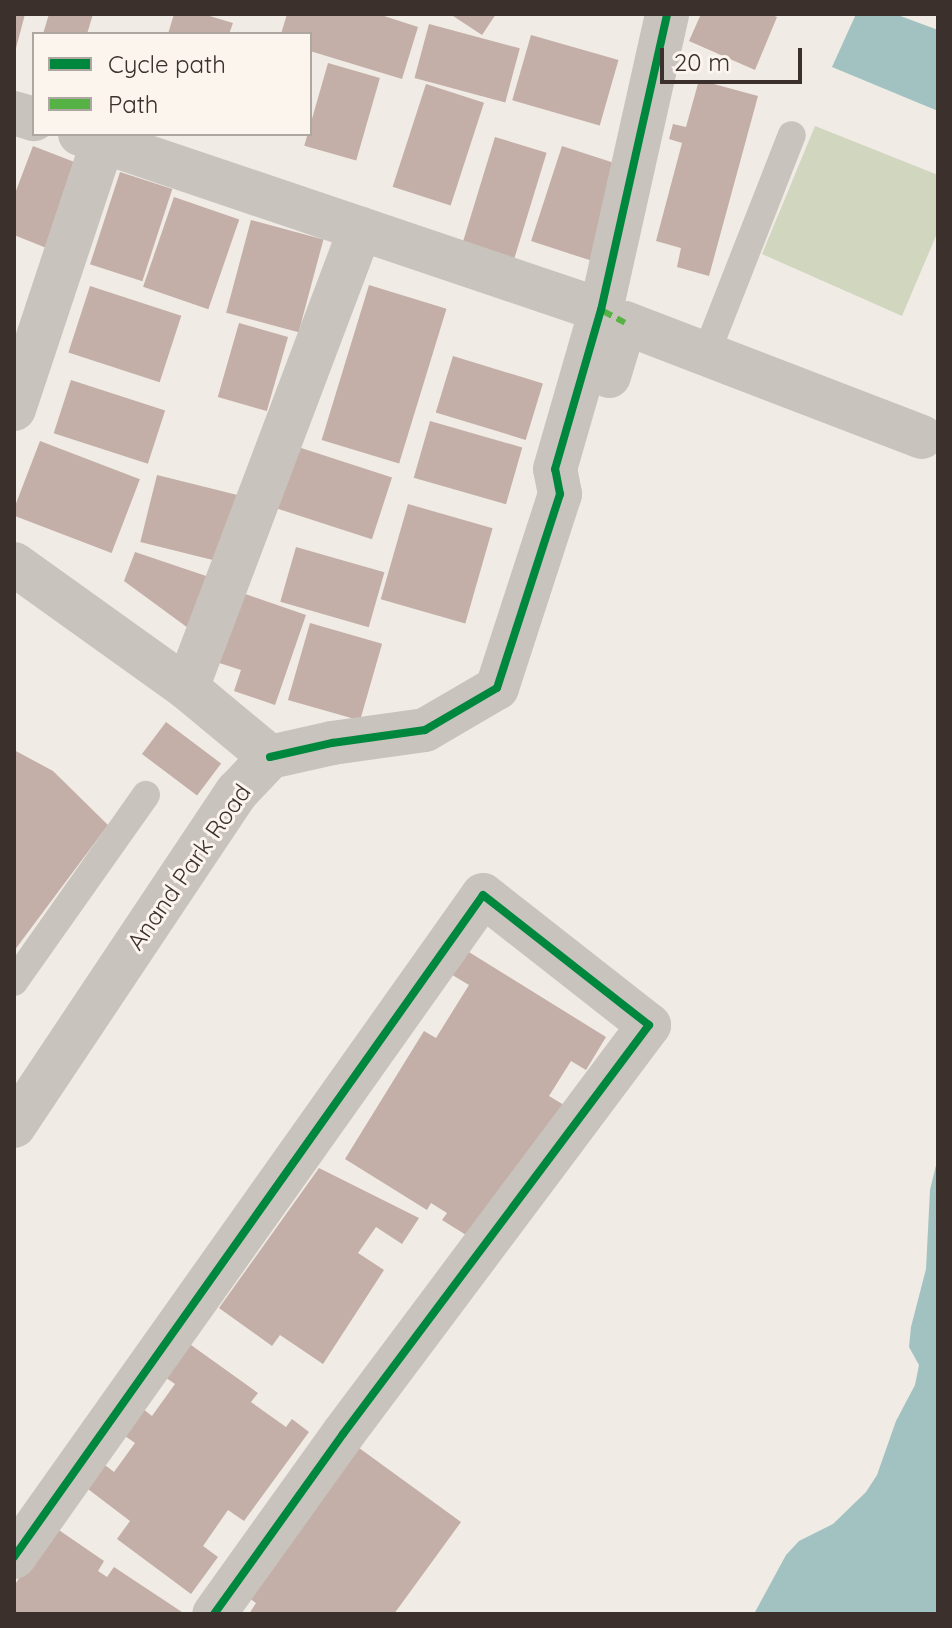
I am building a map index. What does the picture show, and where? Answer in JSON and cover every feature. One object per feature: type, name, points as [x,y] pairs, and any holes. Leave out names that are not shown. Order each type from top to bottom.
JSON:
[{"type":"street","points":[[560,494],[555,469],[601,310],[662,16]]},
{"type":"street","points":[[14,409],[92,138],[601,310]]},
{"type":"street","points":[[187,688],[360,229]]},
{"type":"street","points":[[17,574],[187,688],[270,757],[332,743],[425,730],[497,688],[560,494],[578,477],[625,323],[930,441]]},
{"type":"street","name":"Anand Park Road","points":[[14,1126],[237,792],[270,757]]},
{"type":"street","points":[[14,1557],[483,895],[649,1025],[343,1434],[214,1614]]},
{"type":"lane","points":[[706,354],[792,135]]},
{"type":"lane","points":[[14,982],[146,795]]},
{"type":"green space","points":[[815,126],[938,175],[938,231],[902,316],[762,254]]},
{"type":"water","points":[[856,14],[895,14],[938,30],[938,111],[832,67]]},
{"type":"water","points":[[938,1157],[938,1614],[754,1614],[786,1555],[799,1541],[833,1524],[866,1492],[877,1475],[896,1421],[915,1385],[919,1365],[909,1347],[911,1327],[926,1269],[930,1190]]},
{"type":"building","points":[[14,14],[25,14],[15,52],[14,52]]},
{"type":"building","points":[[49,14],[93,14],[88,32],[44,32]]},
{"type":"building","points":[[174,14],[203,14],[233,23],[230,32],[169,32]]},
{"type":"building","points":[[287,14],[378,14],[418,27],[402,79],[312,52],[312,32],[282,32]]},
{"type":"building","points":[[450,14],[496,14],[482,35]]},
{"type":"building","points":[[701,14],[770,14],[777,17],[755,70],[689,41]]},
{"type":"building","points":[[429,24],[520,48],[505,102],[415,78]]},
{"type":"building","points":[[531,35],[618,60],[600,125],[512,100]]},
{"type":"building","points":[[328,63],[380,78],[356,161],[304,146],[307,136],[312,136],[312,119]]},
{"type":"building","points":[[699,80],[758,96],[709,276],[677,267],[681,248],[656,241],[682,143],[669,139],[673,124],[686,127]]},
{"type":"building","points":[[426,84],[484,103],[451,206],[393,187]]},
{"type":"building","points":[[495,137],[547,153],[513,263],[461,247]]},
{"type":"building","points":[[33,146],[82,165],[49,249],[14,235],[14,196]]},
{"type":"building","points":[[562,146],[622,165],[591,261],[531,241]]},
{"type":"building","points":[[120,172],[172,189],[142,281],[90,264]]},
{"type":"building","points":[[174,197],[239,219],[208,309],[143,287]]},
{"type":"building","points":[[251,220],[323,239],[299,332],[226,313]]},
{"type":"building","points":[[369,285],[446,309],[399,464],[322,440]]},
{"type":"building","points":[[90,286],[181,316],[160,382],[68,353]]},
{"type":"building","points":[[239,323],[288,337],[267,411],[218,397]]},
{"type":"building","points":[[453,356],[543,383],[526,440],[436,412]]},
{"type":"building","points":[[71,380],[165,411],[148,464],[54,433]]},
{"type":"building","points":[[430,421],[522,447],[506,504],[414,478]]},
{"type":"building","points":[[40,441],[140,479],[112,553],[14,516]]},
{"type":"building","points":[[295,446],[392,478],[372,539],[275,508]]},
{"type":"building","points":[[157,475],[239,495],[222,562],[140,542]]},
{"type":"building","points":[[408,504],[493,528],[465,623],[381,599]]},
{"type":"building","points":[[296,547],[384,572],[369,627],[280,602]]},
{"type":"building","points":[[135,552],[218,580],[199,636],[124,581]]},
{"type":"building","points":[[234,590],[306,615],[275,705],[234,691],[241,670],[210,660]]},
{"type":"building","points":[[310,623],[382,644],[360,721],[288,700]]},
{"type":"building","points":[[166,722],[221,764],[197,795],[142,754]]},
{"type":"building","points":[[14,750],[53,771],[108,825],[14,951]]},
{"type":"building","points":[[464,949],[606,1037],[586,1070],[571,1061],[549,1096],[564,1105],[479,1243],[442,1220],[447,1213],[431,1203],[427,1210],[345,1159],[424,1031],[436,1038],[469,985],[449,973]]},
{"type":"building","points":[[319,1168],[419,1218],[402,1244],[376,1227],[358,1253],[384,1270],[323,1364],[280,1335],[272,1346],[219,1308]]},
{"type":"building","points":[[184,1340],[258,1393],[251,1402],[286,1427],[292,1419],[309,1432],[244,1521],[228,1510],[203,1546],[218,1557],[191,1594],[117,1539],[130,1521],[84,1486],[101,1462],[114,1472],[135,1443],[118,1431],[137,1404],[152,1416],[175,1384],[159,1373]]},
{"type":"building","points":[[355,1445],[461,1522],[394,1614],[249,1614],[256,1603],[246,1596]]},
{"type":"building","points":[[53,1526],[104,1561],[98,1571],[107,1577],[114,1567],[185,1614],[14,1614],[14,1586]]},
{"type":"marked path","points":[[601,310],[625,323]]},
{"type":"cycle path","points":[[270,757],[332,743],[425,730],[497,688],[560,494],[555,469],[601,310],[667,14]]},
{"type":"cycle path","points":[[14,1557],[483,895],[649,1025],[343,1434],[214,1614]]}]
